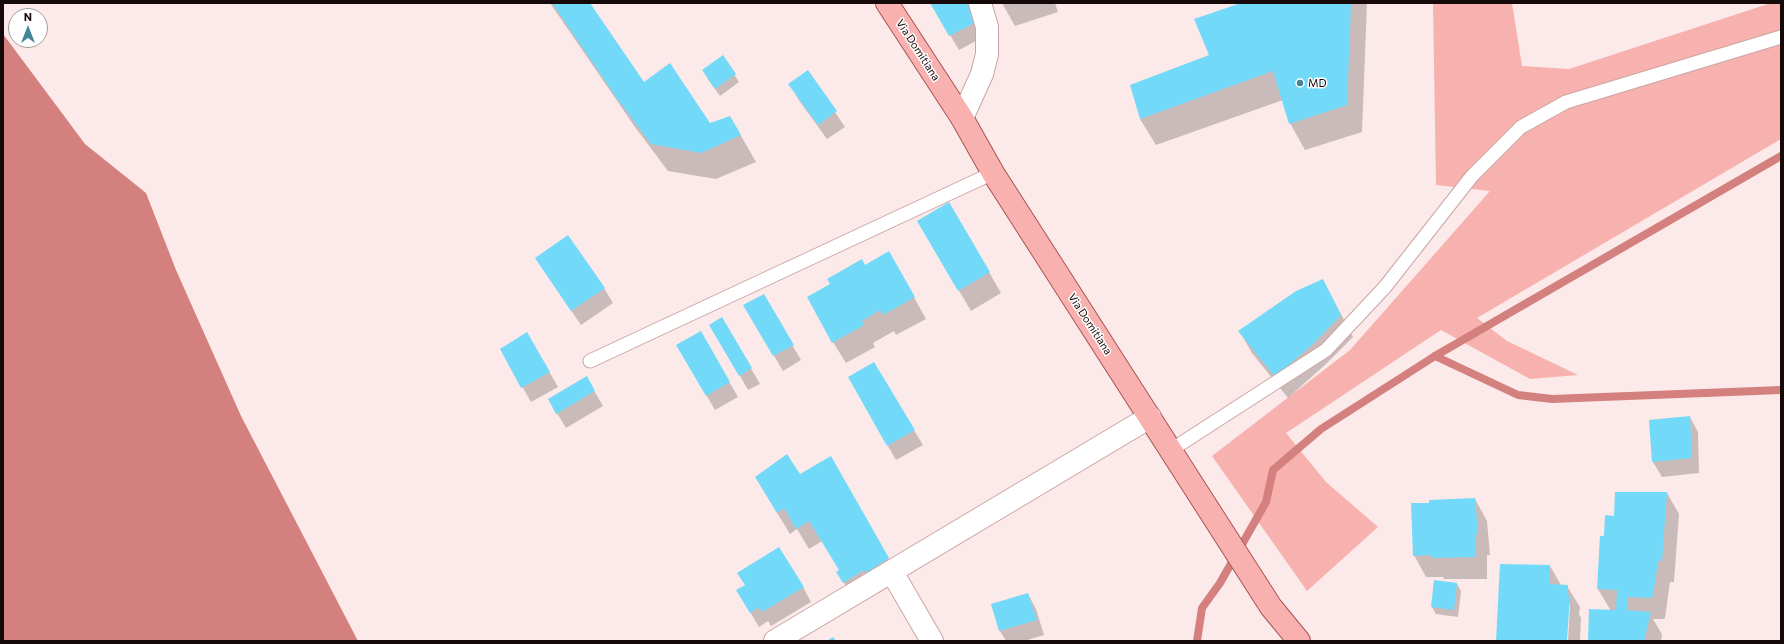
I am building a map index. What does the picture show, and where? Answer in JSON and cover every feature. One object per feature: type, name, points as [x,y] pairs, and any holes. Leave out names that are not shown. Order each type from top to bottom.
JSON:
[{"type":"main road","name":"Via Domitiana","points":[[887,3],[962,118],[993,173],[1252,578],[1271,607],[1299,641]]},
{"type":"street","points":[[962,118],[982,74],[987,54],[987,28],[980,3]]},
{"type":"street","points":[[775,641],[1150,417]]},
{"type":"street","points":[[892,572],[932,641]]},
{"type":"lane","points":[[1171,450],[1326,350],[1385,287],[1472,176],[1520,127],[1566,102],[1781,37]]},
{"type":"lane","points":[[590,362],[993,173]]},
{"type":"shaded area","points":[[1433,3],[1512,3],[1522,66],[1569,69],[1771,3],[1781,3],[1781,139],[1477,318],[1507,341],[1578,375],[1530,379],[1441,330],[1286,433],[1326,482],[1378,527],[1307,591],[1212,456],[1350,350],[1490,191],[1436,185]]},
{"type":"shaded area","points":[[3,34],[8,41],[8,48],[13,48],[85,144],[146,193],[176,270],[241,416],[358,641],[3,641]]},
{"type":"building","points":[[552,3],[590,3],[644,82],[670,63],[710,123],[730,116],[741,135],[701,153],[651,144],[618,100]]},
{"type":"building","points":[[930,3],[972,3],[980,20],[949,36]]},
{"type":"building","points":[[1241,3],[1351,3],[1347,105],[1289,124],[1273,71],[1140,119],[1130,85],[1209,55],[1194,19]]},
{"type":"building","points":[[723,55],[736,74],[715,89],[702,70]]},
{"type":"building","points":[[808,70],[837,111],[818,125],[788,84]]},
{"type":"building","points":[[949,202],[990,272],[958,291],[917,221]]},
{"type":"building","points":[[568,235],[605,288],[571,311],[535,258]]},
{"type":"building","points":[[889,251],[915,297],[883,315],[880,310],[862,321],[864,325],[832,343],[807,297],[830,284],[827,279],[862,259],[865,265]]},
{"type":"building","points":[[1323,279],[1341,315],[1314,343],[1275,377],[1238,331],[1296,291]]},
{"type":"building","points":[[764,294],[794,345],[773,356],[743,305]]},
{"type":"building","points":[[722,317],[752,368],[739,376],[709,325]]},
{"type":"building","points":[[701,331],[730,382],[706,396],[676,345]]},
{"type":"building","points":[[527,332],[550,372],[521,388],[500,349]]},
{"type":"building","points":[[874,362],[915,430],[887,446],[848,377]]},
{"type":"building","points":[[587,376],[595,391],[556,414],[548,399]]},
{"type":"building","points":[[1690,416],[1692,458],[1652,462],[1649,420]]},
{"type":"building","points":[[787,454],[800,474],[831,456],[889,558],[866,573],[864,570],[843,583],[836,572],[839,570],[809,521],[796,529],[784,508],[777,513],[755,477]]},
{"type":"building","points":[[1615,492],[1667,492],[1662,561],[1658,561],[1653,596],[1650,598],[1628,597],[1627,610],[1651,612],[1644,641],[1588,641],[1589,609],[1616,610],[1617,590],[1597,589],[1600,536],[1604,536],[1605,515],[1614,516]]},
{"type":"building","points":[[1475,498],[1478,534],[1475,534],[1475,557],[1431,558],[1431,555],[1413,556],[1411,503],[1429,503],[1429,500]]},
{"type":"building","points":[[779,547],[804,587],[762,612],[759,607],[750,613],[736,590],[745,585],[737,573]]},
{"type":"building","points":[[1500,564],[1550,565],[1550,584],[1568,585],[1567,595],[1570,595],[1567,641],[1496,641]]},
{"type":"building","points":[[1434,580],[1457,583],[1454,610],[1431,607]]},
{"type":"building","points":[[1028,593],[1037,620],[999,631],[991,604]]},
{"type":"building","points":[[833,637],[836,641],[827,641]]},
{"type":"waterway","points":[[1197,641],[1202,608],[1220,583],[1266,502],[1273,470],[1321,429],[1435,356],[1781,156]]},
{"type":"waterway","points":[[1435,356],[1518,395],[1552,399],[1781,390]]},
{"type":"place","name":"MD","points":[[1300,83]]}]
